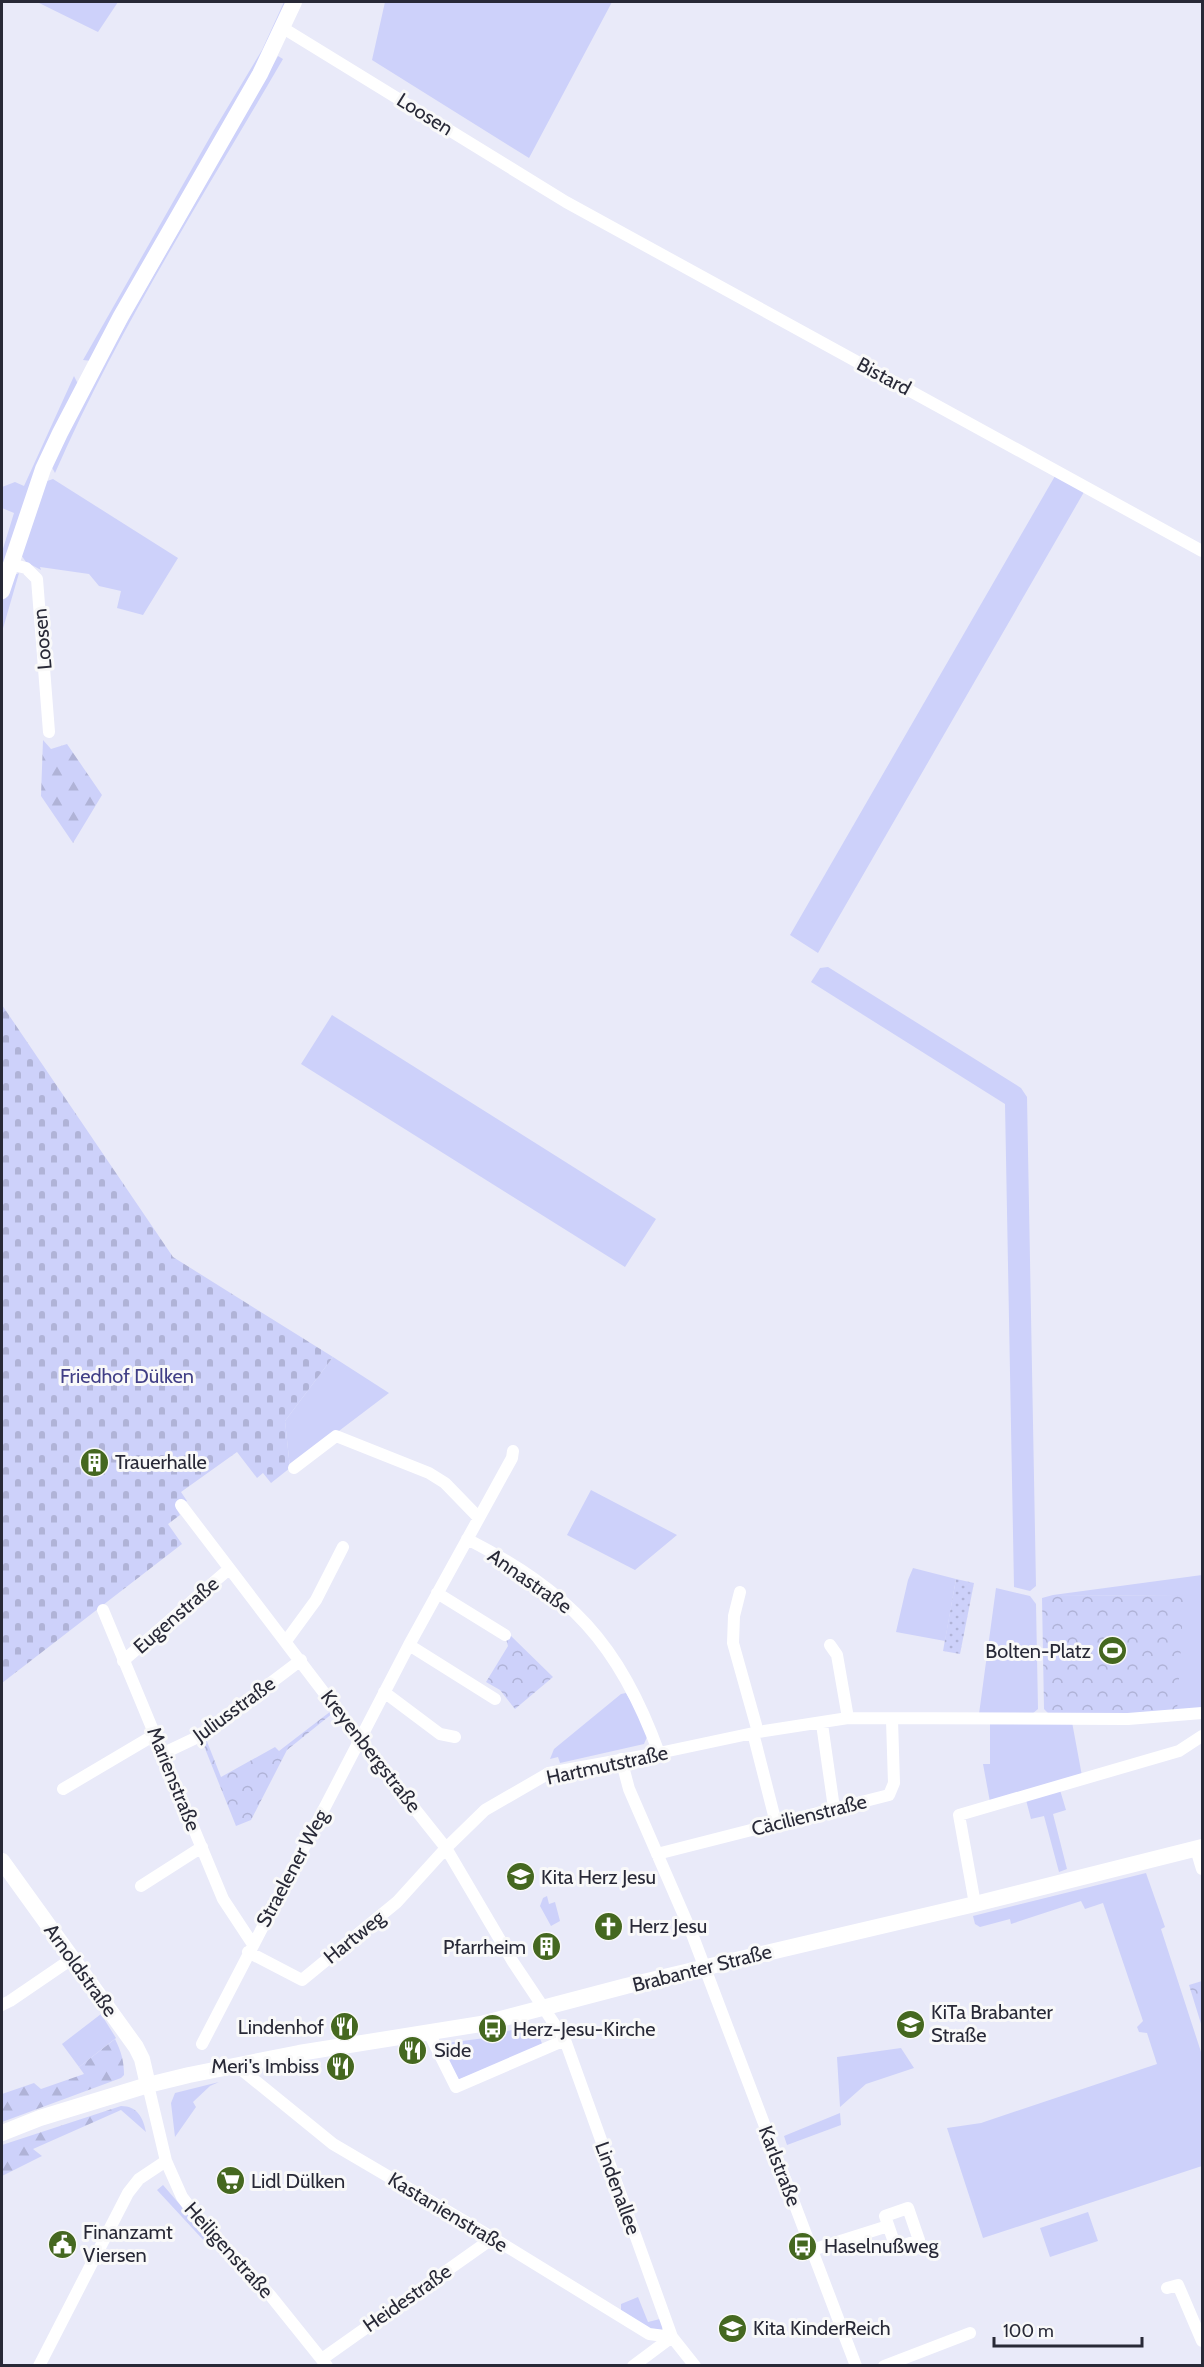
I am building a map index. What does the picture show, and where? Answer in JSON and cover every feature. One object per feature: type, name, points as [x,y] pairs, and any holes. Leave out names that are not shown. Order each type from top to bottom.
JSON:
[{"type":"main road","points":[[2,591],[44,469],[60,433],[121,316],[260,74],[294,2]]},
{"type":"main road","name":"Brabanter Straße","points":[[2,2133],[40,2118],[148,2085],[237,2066],[481,2024],[705,1967],[975,1904],[1199,1848]]},
{"type":"main road","name":"Arnoldstraße","points":[[4,1869],[73,1958],[136,2047],[142,2059],[148,2085]]},
{"type":"street","name":"Loosen","points":[[283,28],[566,202]]},
{"type":"street","name":"Bistard","points":[[566,202],[1203,551]]},
{"type":"street","name":"Loosen","points":[[10,564],[26,568],[37,579],[49,732]]},
{"type":"street","points":[[294,1468],[336,1436],[429,1473],[444,1484],[478,1518]]},
{"type":"street","name":"Straelener Weg","points":[[202,2044],[408,1645],[512,1458],[513,1451]]},
{"type":"street","name":"Kreyenbergstraße","points":[[181,1504],[360,1740],[446,1848],[513,1962],[545,2007]]},
{"type":"street","name":"Annastraße","points":[[466,1539],[512,1563],[551,1591],[593,1630],[613,1656],[648,1724],[659,1753]]},
{"type":"street","points":[[286,1641],[316,1600],[343,1547]]},
{"type":"street","name":"Eugenstraße","points":[[123,1661],[229,1569]]},
{"type":"street","points":[[740,1592],[734,1616],[733,1643],[776,1823]]},
{"type":"street","points":[[437,1593],[505,1635]]},
{"type":"street","name":"Marienstraße","points":[[103,1610],[223,1899],[250,1948]]},
{"type":"street","points":[[408,1645],[495,1699]]},
{"type":"street","points":[[830,1645],[837,1655],[848,1718]]},
{"type":"street","name":"Juliusstraße","points":[[164,1753],[202,1735],[301,1660]]},
{"type":"street","points":[[384,1692],[440,1734],[455,1737]]},
{"type":"street","name":"Hartmutstraße","points":[[446,1848],[485,1810],[549,1773],[756,1733],[848,1718],[892,1720],[1128,1719],[1203,1713]]},
{"type":"street","name":"Cäcilienstraße","points":[[657,1854],[889,1795],[894,1783],[892,1720]]},
{"type":"street","points":[[822,1724],[834,1808]]},
{"type":"street","points":[[63,1788],[156,1734]]},
{"type":"street","points":[[975,1904],[959,1815],[1179,1750],[1203,1736]]},
{"type":"street","name":"Karlstraße","points":[[621,1759],[629,1789],[705,1967],[856,2366]]},
{"type":"street","points":[[141,1886],[202,1847]]},
{"type":"street","name":"Hartweg","points":[[250,1948],[302,1980],[397,1902],[446,1848]]},
{"type":"street","points":[[1199,1848],[1203,1869]]},
{"type":"street","points":[[2,2005],[73,1958]]},
{"type":"street","name":"Lindenallee","points":[[545,2007],[565,2040],[672,2337],[695,2366]]},
{"type":"street","points":[[429,2033],[456,2087],[565,2040]]},
{"type":"street","name":"Kastanienstraße","points":[[237,2066],[333,2144],[493,2238],[649,2334],[672,2337]]},
{"type":"street","name":"Heiligenstraße","points":[[148,2085],[166,2161],[182,2197],[198,2218],[270,2295],[324,2362]]},
{"type":"street","points":[[39,2366],[128,2193],[139,2179],[166,2161]]},
{"type":"street","points":[[812,2250],[888,2226]]},
{"type":"street","name":"Heidestraße","points":[[324,2362],[493,2238]]},
{"type":"street","points":[[1167,2288],[1178,2285],[1203,2341]]},
{"type":"street","points":[[884,2366],[970,2333]]},
{"type":"street","points":[[633,2366],[672,2337]]},
{"type":"green space","points":[[37,2],[118,2],[98,32]]},
{"type":"green space","points":[[284,2],[288,2],[282,19],[92,361],[83,360],[262,50]]},
{"type":"green space","points":[[385,2],[612,2],[529,158],[372,60]]},
{"type":"green space","points":[[278,56],[283,59],[134,315],[55,473],[50,464],[68,426]]},
{"type":"green space","points":[[74,376],[78,384],[2,573],[2,552],[14,513],[2,508],[2,487],[15,482],[24,486]]},
{"type":"green space","points":[[1055,476],[1084,492],[818,953],[790,935]]},
{"type":"green space","points":[[53,479],[178,558],[143,615],[117,608],[121,591],[99,586],[89,574],[40,567],[41,570],[26,562],[19,552],[44,482]]},
{"type":"green space","points":[[19,573],[2,632],[2,604],[10,577]]},
{"type":"green space","points":[[43,740],[51,749],[67,744],[102,795],[73,843],[41,796]]},
{"type":"green space","points":[[828,967],[1021,1088],[1027,1097],[1036,1586],[1030,1591],[1014,1587],[1005,1104],[811,982],[820,968]]},
{"type":"green space","name":"Friedhof Dülken","points":[[2,1005],[173,1257],[333,1357],[285,1421],[290,1468],[271,1483],[263,1473],[257,1478],[237,1452],[181,1492],[187,1501],[176,1508],[180,1515],[168,1524],[182,1544],[2,1683]]},
{"type":"green space","points":[[332,1015],[656,1219],[625,1267],[301,1064]]},
{"type":"green space","points":[[333,1357],[389,1393],[290,1468],[285,1421]]},
{"type":"green space","points":[[591,1490],[677,1535],[635,1570],[567,1535]]},
{"type":"green space","points":[[913,1568],[956,1579],[945,1641],[896,1632]]},
{"type":"green space","points":[[1202,1575],[1202,1709],[1177,1712],[1175,1596],[1053,1595]]},
{"type":"green space","points":[[956,1579],[974,1583],[960,1654],[943,1651]]},
{"type":"green space","points":[[996,1588],[1030,1596],[1036,1604],[1038,1709],[1032,1714],[979,1714]]},
{"type":"green space","name":"Bolten-Platz","points":[[1053,1595],[1184,1596],[1177,1712],[1050,1715],[1044,1709],[1042,1598]]},
{"type":"green space","points":[[510,1635],[553,1677],[515,1709],[500,1690],[486,1682],[508,1646],[506,1639]]},
{"type":"green space","points":[[626,1693],[639,1715],[647,1737],[644,1744],[560,1763],[558,1757],[550,1759],[554,1749],[621,1694]]},
{"type":"green space","points":[[331,1711],[333,1713],[287,1750],[251,1820],[236,1826],[202,1741],[206,1739],[221,1777],[275,1747],[279,1751]]},
{"type":"green space","points":[[990,1722],[1072,1722],[1082,1776],[990,1802],[983,1764],[990,1764]]},
{"type":"green space","points":[[1060,1790],[1066,1810],[1053,1814],[1067,1869],[1059,1872],[1044,1816],[1031,1819],[1026,1800]]},
{"type":"green space","points":[[1146,1873],[1165,1927],[1161,1929],[1202,2055],[1202,2166],[983,2238],[947,2128],[981,2123],[1157,2064],[1147,2033],[1139,2032],[1137,2027],[1143,2021],[1103,1903],[1085,1909],[1081,1901],[1011,1924],[1010,1919],[980,1927],[975,1924],[973,1916]]},
{"type":"green space","points":[[547,1896],[549,1904],[555,1902],[560,1921],[551,1926],[540,1906],[543,1898]]},
{"type":"green space","points":[[1202,1981],[1202,2027],[1189,1985]]},
{"type":"green space","points":[[101,2014],[116,2038],[79,2067],[62,2044]]},
{"type":"green space","points":[[534,2023],[543,2046],[458,2080],[439,2044],[485,2038]]},
{"type":"green space","points":[[115,2039],[123,2065],[124,2075],[121,2078],[2,2122],[2,2094],[34,2083],[41,2089],[84,2074],[79,2067]]},
{"type":"green space","points":[[901,2048],[914,2068],[866,2084],[840,2107],[837,2057]]},
{"type":"green space","points":[[219,2082],[210,2086],[193,2102],[196,2107],[175,2137],[171,2103],[175,2093]]},
{"type":"green space","points":[[121,2106],[131,2108],[138,2113],[146,2132],[121,2110],[33,2149],[42,2156],[2,2176],[2,2145]]},
{"type":"green space","points":[[840,2113],[841,2125],[787,2145],[784,2136]]},
{"type":"green space","points":[[163,2185],[207,2236],[207,2244],[157,2190]]},
{"type":"green space","points":[[1088,2212],[1098,2241],[1050,2257],[1040,2228]]},
{"type":"green space","points":[[638,2297],[648,2322],[660,2319],[663,2323],[662,2330],[650,2329],[621,2312],[621,2304]]},
{"type":"place","name":"Trauerhalle","points":[[94,1462]]},
{"type":"place","name":"Bolten-Platz","points":[[1112,1651]]},
{"type":"place","name":"Kita Herz Jesu","points":[[520,1877]]},
{"type":"place","name":"Herz Jesu","points":[[608,1926]]},
{"type":"place","name":"Pfarrheim","points":[[547,1947]]},
{"type":"place","name":"KiTa Brabanter Straße","points":[[910,2024]]},
{"type":"place","name":"Lindenhof","points":[[345,2027]]},
{"type":"place","name":"Herz-Jesu-Kirche","points":[[492,2029]]},
{"type":"place","name":"Side","points":[[413,2050]]},
{"type":"place","name":"Meri's Imbiss","points":[[340,2066]]},
{"type":"place","name":"Lidl Dülken","points":[[230,2181]]},
{"type":"place","name":"Finanzamt Viersen","points":[[62,2244]]},
{"type":"place","name":"Haselnußweg","points":[[803,2246]]},
{"type":"place","name":"Kita KinderReich","points":[[732,2328]]}]
